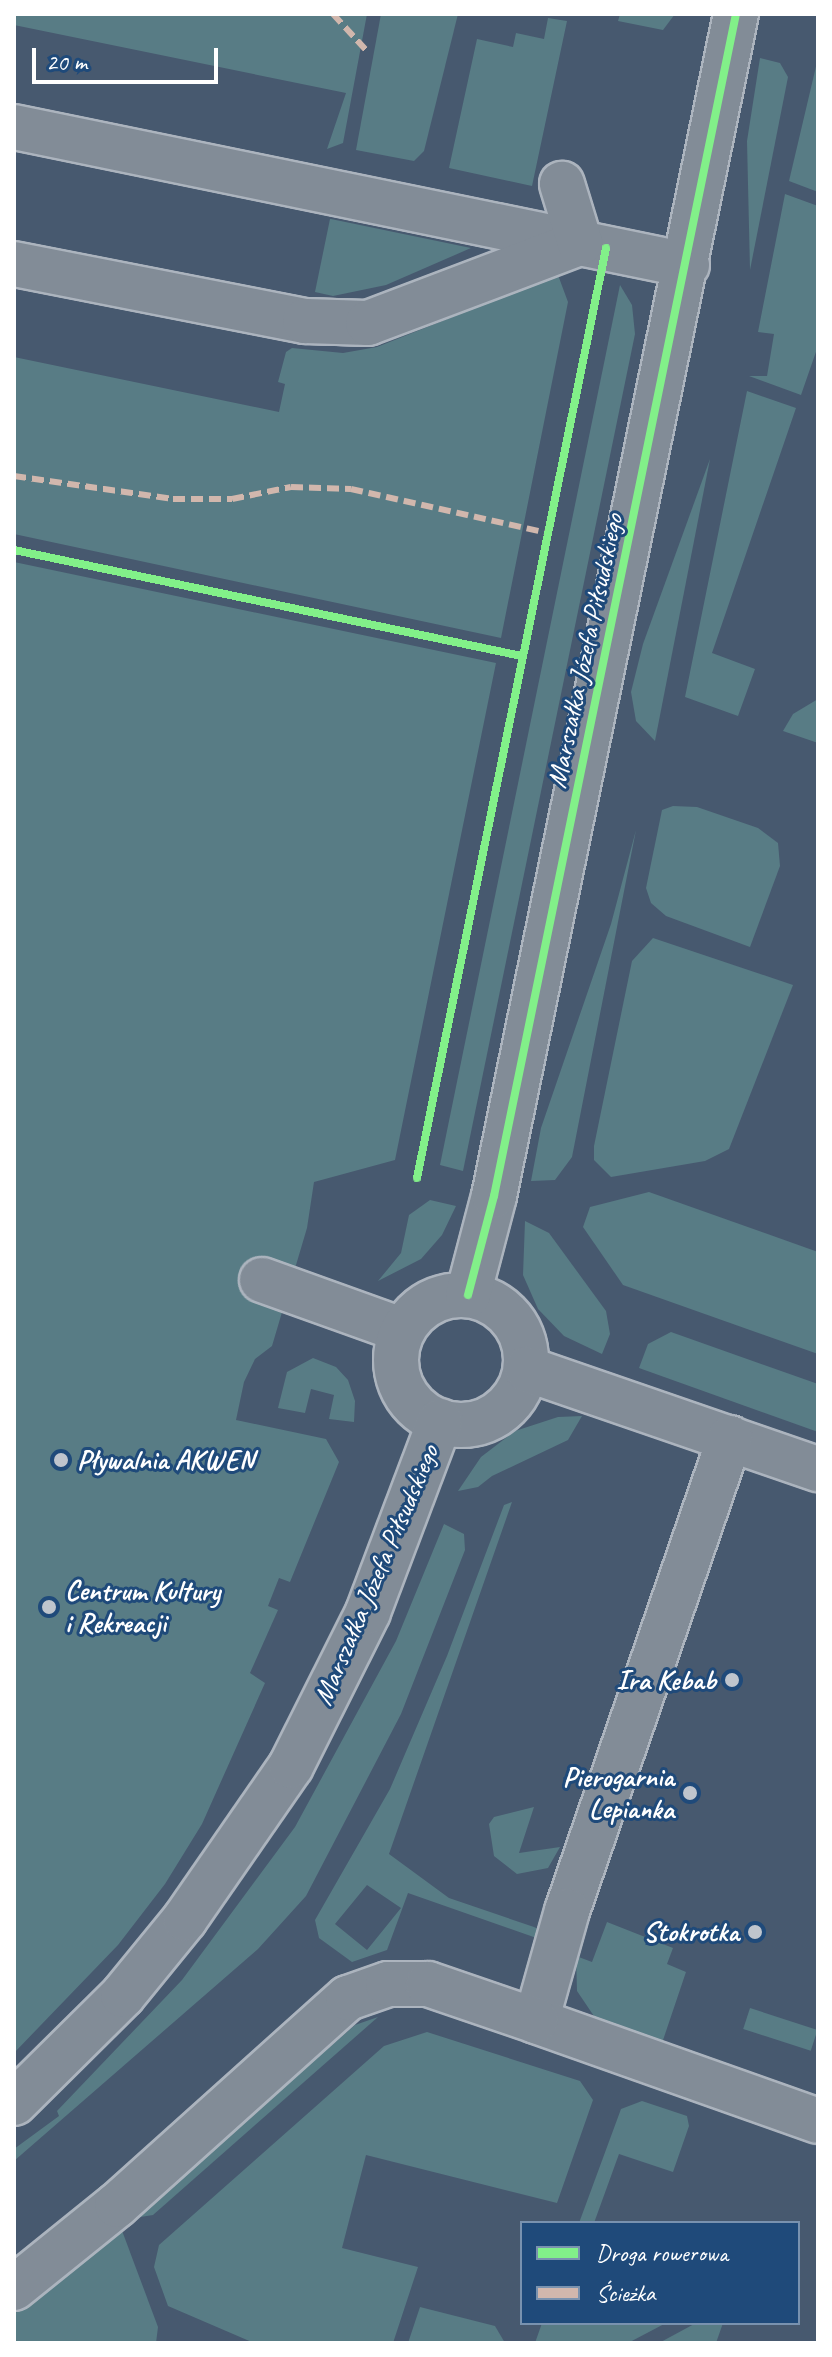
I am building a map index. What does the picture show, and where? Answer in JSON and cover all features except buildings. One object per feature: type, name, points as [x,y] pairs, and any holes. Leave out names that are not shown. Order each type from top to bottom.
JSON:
[{"type":"street","name":"Marszałka Józefa Piłsudskiego","points":[[468,1295],[494,1196],[736,14]]},
{"type":"street","points":[[14,127],[687,265]]},
{"type":"street","points":[[562,184],[580,243]]},
{"type":"street","points":[[14,264],[339,325],[368,323],[580,243]]},
{"type":"street","points":[[262,1280],[402,1330]]},
{"type":"street","points":[[468,1295],[509,1314],[524,1339],[527,1369],[522,1386],[500,1413],[468,1426],[440,1421],[414,1406],[402,1390],[396,1360],[402,1330],[430,1303],[468,1295]]},
{"type":"street","points":[[527,1369],[818,1469]]},
{"type":"street","name":"Marszałka Józefa Piłsudskiego","points":[[14,2103],[123,1995],[185,1919],[291,1766],[368,1612],[440,1421]]},
{"type":"street","points":[[536,2021],[567,1911],[730,1438]]},
{"type":"street","points":[[14,2288],[117,2205],[348,1998],[388,1984],[428,1984],[818,2121]]},
{"type":"green space","points":[[14,14],[367,14],[343,143],[327,149],[346,93],[14,25]]},
{"type":"green space","points":[[381,14],[458,14],[424,151],[414,161],[356,150]]},
{"type":"green space","points":[[620,14],[675,14],[663,30],[618,21]]},
{"type":"green space","points":[[548,18],[567,21],[532,186],[449,168],[477,39],[513,47],[516,33],[544,39]]},
{"type":"green space","points":[[760,58],[780,63],[788,77],[750,270],[747,141]]},
{"type":"green space","points":[[818,58],[818,192],[789,181]]},
{"type":"green space","points":[[785,194],[818,206],[818,346],[801,395],[749,376],[767,376],[774,334],[758,332]]},
{"type":"green space","points":[[330,219],[471,248],[386,285],[333,296],[315,292]]},
{"type":"green space","points":[[558,275],[568,302],[501,638],[14,534],[14,357],[279,412],[285,384],[278,382],[286,352],[292,348],[343,353],[377,347]]},
{"type":"green space","points":[[620,285],[632,305],[635,334],[463,1171],[440,1165]]},
{"type":"green space","points":[[747,391],[796,408],[712,653],[755,669],[738,716],[685,697]]},
{"type":"green space","points":[[710,459],[655,741],[636,721],[631,692],[643,644]]},
{"type":"green space","points":[[14,562],[496,663],[395,1160],[314,1182],[307,1228],[272,1346],[255,1359],[244,1382],[236,1420],[326,1439],[339,1462],[290,1582],[279,1578],[268,1606],[278,1610],[250,1673],[265,1683],[202,1824],[165,1884],[118,1945],[14,2053]]},
{"type":"green space","points":[[818,699],[818,743],[783,731],[793,714]]},
{"type":"green space","points":[[673,806],[697,807],[758,828],[778,843],[780,866],[750,947],[666,916],[651,903],[646,888],[662,810]]},
{"type":"green space","points":[[636,830],[572,1157],[555,1180],[531,1181],[541,1128],[611,924]]},
{"type":"green space","points":[[653,938],[793,985],[729,1149],[705,1161],[611,1177],[594,1160],[594,1146],[632,961]]},
{"type":"green space","points":[[649,1192],[818,1252],[818,1354],[623,1285],[583,1227],[590,1207]]},
{"type":"green space","points":[[430,1200],[456,1206],[442,1235],[421,1259],[378,1281],[401,1253],[409,1215]]},
{"type":"green space","points":[[525,1221],[549,1233],[606,1311],[610,1334],[602,1354],[564,1336],[538,1309],[523,1275]]},
{"type":"green space","points":[[671,1332],[818,1384],[818,1432],[639,1368],[648,1344]]},
{"type":"green space","points":[[313,1358],[336,1367],[348,1380],[355,1401],[354,1422],[329,1419],[334,1395],[311,1389],[305,1413],[278,1408],[287,1372]]},
{"type":"green space","points":[[582,1416],[568,1440],[492,1476],[478,1487],[458,1491],[481,1457],[515,1431],[558,1417]]},
{"type":"green space","points":[[512,1502],[389,1854],[449,1898],[534,1927],[547,1933],[545,1941],[408,1893],[387,1950],[352,1962],[319,1938],[315,1920],[390,1789],[447,1656],[504,1505]],"holes":[[[367,1885],[401,1908],[367,1950],[335,1924]]]},
{"type":"green space","points":[[444,1524],[464,1534],[465,1550],[401,1714],[306,1896],[258,1949],[14,2161],[14,2149],[59,2116],[57,2111],[182,1980],[295,1827],[396,1641]]},
{"type":"green space","points":[[534,1807],[519,1853],[560,1847],[548,1868],[517,1874],[494,1856],[489,1824],[494,1817]]},
{"type":"green space","points":[[607,1922],[673,1948],[667,1964],[686,1972],[659,2052],[600,2025],[577,1991],[576,1956],[592,1962]]},
{"type":"green space","points":[[750,2008],[818,2030],[811,2051],[743,2029]]},
{"type":"green space","points":[[378,2017],[153,2215],[134,2218],[355,2025]]},
{"type":"green space","points":[[427,2032],[580,2081],[593,2100],[557,2203],[366,2155],[342,2248],[418,2267],[393,2343],[254,2343],[168,2306],[154,2267],[159,2245],[384,2046]]},
{"type":"green space","points":[[642,2101],[687,2116],[689,2126],[673,2172],[619,2154],[595,2221],[580,2221],[621,2109]]},
{"type":"green space","points":[[121,2228],[158,2327],[156,2343],[14,2343],[14,2314]]},
{"type":"green space","points":[[420,2307],[495,2326],[505,2343],[408,2343]]},
{"type":"green space","points":[[541,2325],[662,2325],[628,2343],[535,2343]]},
{"type":"green space","points":[[692,2325],[722,2325],[716,2343],[659,2343]]},
{"type":"marked path","points":[[333,14],[366,50]]},
{"type":"marked path","points":[[14,476],[173,499],[232,499],[291,487],[351,489],[548,533]]},
{"type":"cycle path","points":[[468,1295],[494,1196],[736,14]]},
{"type":"cycle path","points":[[417,1178],[606,248]]},
{"type":"cycle path","points":[[14,550],[522,656]]},
{"type":"place","name":"Pływalnia AKWEN","points":[[61,1460]]},
{"type":"place","name":"Centrum Kultury i Rekreacji","points":[[49,1607]]},
{"type":"place","name":"Ira Kebab","points":[[732,1680]]},
{"type":"place","name":"Pierogarnia Lepianka","points":[[690,1793]]},
{"type":"place","name":"Stokrotka","points":[[755,1932]]}]
